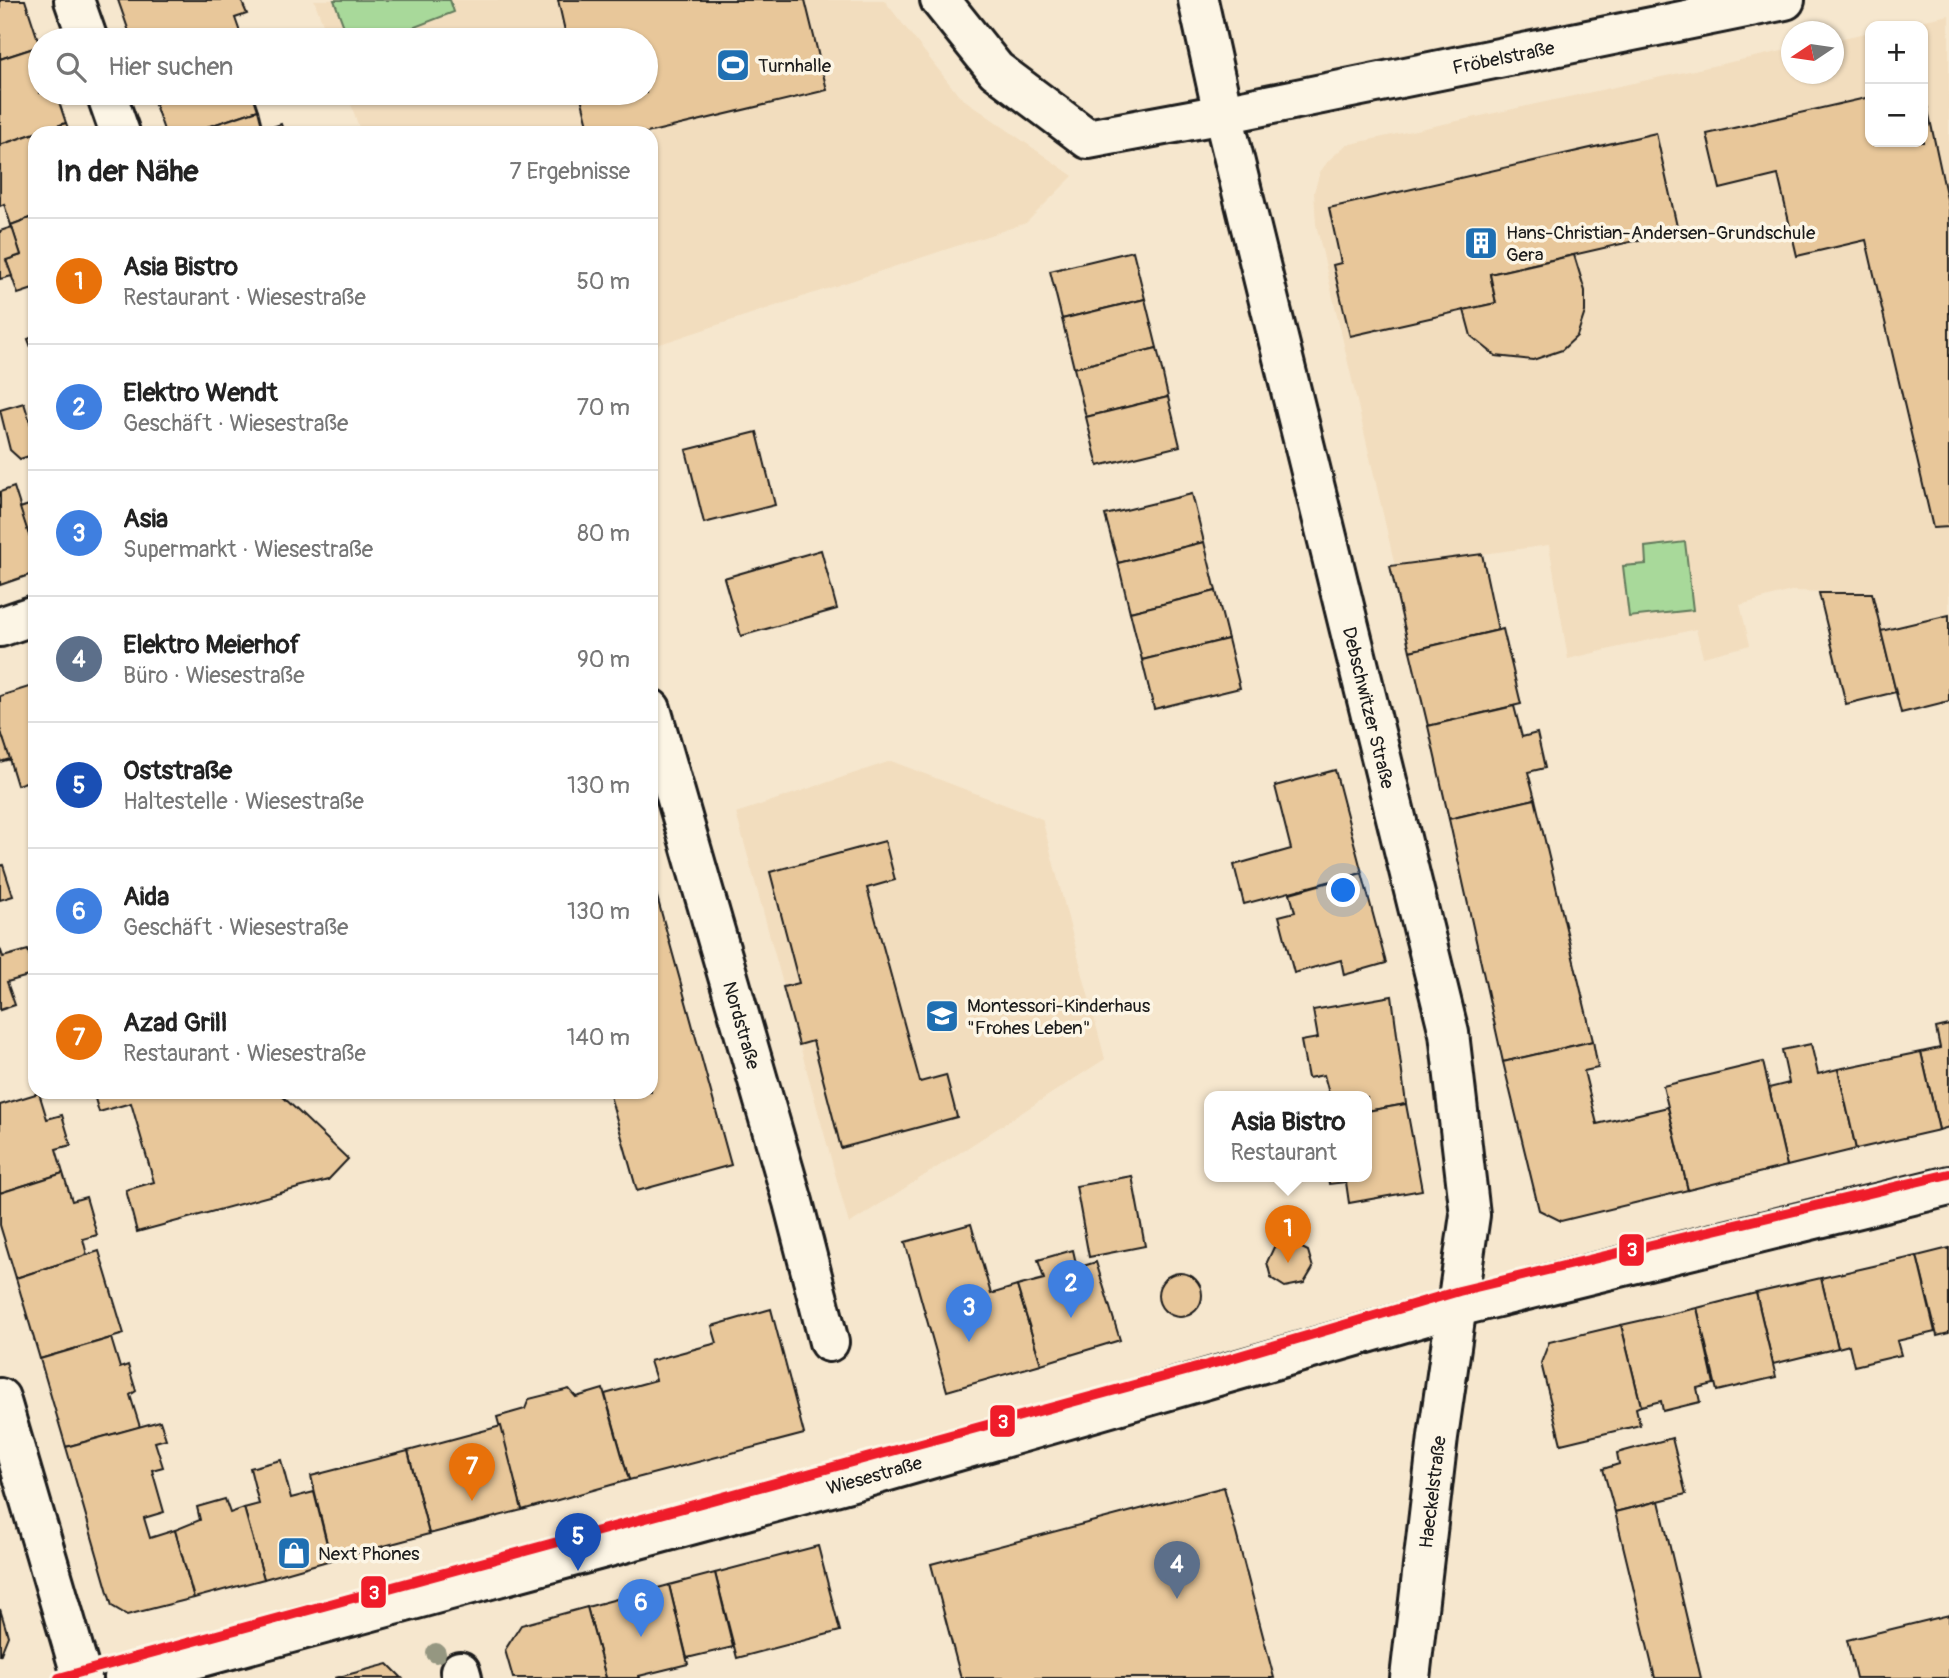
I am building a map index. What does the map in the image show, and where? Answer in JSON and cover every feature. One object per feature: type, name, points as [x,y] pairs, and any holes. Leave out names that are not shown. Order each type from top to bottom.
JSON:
[{"type":"street","points":[[74,0],[84,28]]},
{"type":"street","points":[[940,0],[996,70],[1087,139],[1223,114]]},
{"type":"street","name":"Debschwitzer Straße","points":[[1198,0],[1223,114],[1449,1033],[1470,1216],[1457,1307]]},
{"type":"street","name":"Fröbelstraße","points":[[1223,114],[1785,0]]},
{"type":"street","points":[[110,105],[118,126]]},
{"type":"street","points":[[0,627],[28,617]]},
{"type":"street","name":"Nordstraße","points":[[658,733],[793,1202],[829,1342]]},
{"type":"street","name":"Wiesestraße","points":[[124,1678],[864,1478],[1313,1351],[1457,1307],[1949,1186]]},
{"type":"street","name":"Haeckelstraße","points":[[1410,1678],[1438,1437],[1457,1307]]},
{"type":"street","points":[[0,1398],[82,1678]]},
{"type":"shaded area","points":[[314,0],[884,0],[959,96],[1073,176],[1026,223],[658,345],[658,126],[359,126],[351,105],[658,105],[658,28],[324,28]]},
{"type":"shaded area","points":[[1949,15],[1949,615],[1881,631],[1872,593],[1791,591],[1740,605],[1750,645],[1703,657],[1696,629],[1568,659],[1549,545],[1395,566],[1316,224],[1314,192],[1320,172],[1329,160],[1346,145],[1781,51],[1781,84],[1844,84],[1844,38],[1865,33],[1865,147],[1928,147],[1928,21],[1920,21]]},
{"type":"shaded area","name":"Montessori-Kinderhaus \"Frohes Leben\"","points":[[891,761],[1042,819],[1105,1059],[849,1224],[736,813]]},
{"type":"green space","points":[[334,0],[450,0],[454,12],[412,28],[344,28]]},
{"type":"green space","points":[[1685,542],[1693,610],[1629,617],[1623,566],[1646,564],[1645,547]]},
{"type":"building","points":[[0,0],[25,0],[34,28],[28,28],[28,50],[0,59]]},
{"type":"building","points":[[118,0],[241,0],[247,14],[235,18],[239,28],[128,28]]},
{"type":"building","name":"Turnhalle","points":[[558,0],[805,0],[827,90],[658,130],[658,126],[588,126],[583,105],[658,105],[658,28],[564,28]]},
{"type":"building","points":[[28,50],[28,105],[60,105],[66,123],[57,126],[28,126],[28,136],[0,145],[0,59]]},
{"type":"building","points":[[1865,98],[1865,147],[1928,147],[1928,110],[1949,208],[1949,527],[1933,528],[1866,240],[1797,256],[1778,175],[1720,189],[1707,134]]},
{"type":"building","points":[[155,105],[256,105],[258,110],[210,126],[163,126]]},
{"type":"building","points":[[258,110],[262,126],[210,126]]},
{"type":"building","name":"Hans-Christian-Andersen-Grundschule Gera","points":[[1656,133],[1678,231],[1490,274],[1496,303],[1350,336],[1333,265],[1341,263],[1329,208]]},
{"type":"building","points":[[28,135],[28,219],[11,225],[4,204],[0,206],[0,145]]},
{"type":"building","points":[[28,219],[28,291],[18,294],[6,260],[21,255],[11,225]]},
{"type":"building","points":[[12,227],[21,255],[6,260],[12,276],[0,279],[0,231]]},
{"type":"building","points":[[1133,251],[1145,299],[1062,319],[1050,271]]},
{"type":"building","points":[[1574,255],[1585,291],[1585,312],[1577,336],[1562,350],[1533,360],[1496,356],[1471,336],[1464,310],[1496,303],[1490,274]]},
{"type":"building","points":[[1145,299],[1157,348],[1074,368],[1062,319]]},
{"type":"building","points":[[1157,348],[1168,397],[1086,417],[1074,368]]},
{"type":"building","points":[[1168,397],[1180,446],[1098,466],[1086,417]]},
{"type":"building","points":[[24,403],[28,416],[28,456],[20,459],[10,450],[0,410]]},
{"type":"building","points":[[757,432],[775,505],[704,523],[686,450]]},
{"type":"building","points":[[14,487],[28,531],[28,575],[0,585],[0,492]]},
{"type":"building","points":[[1192,494],[1204,542],[1118,563],[1105,515]]},
{"type":"building","points":[[28,505],[28,532],[20,508]]},
{"type":"building","points":[[1204,542],[1216,591],[1130,612],[1118,563]]},
{"type":"building","points":[[821,550],[837,609],[741,636],[724,578]]},
{"type":"building","points":[[1482,554],[1498,630],[1410,651],[1390,566]]},
{"type":"building","points":[[1216,591],[1228,639],[1142,660],[1130,612]]},
{"type":"building","points":[[1819,593],[1872,593],[1896,692],[1846,704]]},
{"type":"building","points":[[1949,615],[1949,701],[1901,713],[1881,631]]},
{"type":"building","points":[[1503,629],[1521,704],[1428,726],[1410,651]]},
{"type":"building","points":[[1228,639],[1240,688],[1154,709],[1142,660]]},
{"type":"building","points":[[28,687],[28,781],[17,785],[0,729],[0,696]]},
{"type":"building","points":[[1514,706],[1522,737],[1537,733],[1545,768],[1528,772],[1535,799],[1449,819],[1428,726]]},
{"type":"building","points":[[0,729],[10,759],[0,762]]},
{"type":"building","points":[[1335,770],[1362,873],[1244,904],[1234,865],[1291,849],[1275,786]]},
{"type":"building","points":[[1535,799],[1593,1041],[1503,1062],[1449,819]]},
{"type":"building","points":[[885,841],[895,880],[867,888],[920,1082],[946,1075],[957,1117],[841,1148],[813,1041],[799,1045],[783,987],[799,983],[770,872]]},
{"type":"building","points":[[3,865],[13,896],[0,900],[0,866]]},
{"type":"building","points":[[1362,873],[1386,963],[1344,975],[1341,960],[1294,973],[1279,916],[1295,912],[1290,893]]},
{"type":"building","points":[[658,900],[731,1165],[637,1191],[611,1099],[658,1099]]},
{"type":"building","points":[[0,948],[3,957],[28,950],[28,976],[7,982],[15,1005],[0,1010]]},
{"type":"building","points":[[1392,996],[1406,1104],[1372,1110],[1372,1091],[1328,1091],[1324,1075],[1308,1078],[1301,1041],[1318,1038],[1313,1010]]},
{"type":"building","points":[[1949,1025],[1949,1127],[1939,1130],[1921,1052],[1940,1048],[1936,1028]]},
{"type":"building","points":[[1593,1041],[1598,1068],[1584,1071],[1597,1124],[1668,1107],[1688,1190],[1561,1221],[1539,1210],[1503,1062]]},
{"type":"building","points":[[1811,1044],[1818,1074],[1838,1069],[1856,1149],[1787,1166],[1769,1088],[1789,1083],[1782,1050]]},
{"type":"building","points":[[1921,1052],[1939,1130],[1856,1149],[1838,1069]]},
{"type":"building","points":[[1763,1062],[1787,1166],[1688,1190],[1663,1086]]},
{"type":"building","points":[[28,1096],[28,1099],[41,1099],[47,1119],[62,1115],[71,1145],[56,1149],[63,1173],[0,1193],[0,1105]]},
{"type":"building","points":[[95,1099],[285,1099],[348,1159],[328,1180],[137,1232],[126,1190],[154,1182],[131,1103],[99,1112]]},
{"type":"building","points":[[1406,1104],[1422,1190],[1349,1203],[1346,1182],[1372,1182],[1372,1110]]},
{"type":"building","points":[[63,1173],[72,1201],[86,1197],[97,1235],[83,1239],[87,1255],[16,1278],[0,1225],[0,1193]]},
{"type":"building","points":[[1132,1176],[1145,1246],[1089,1257],[1076,1186]]},
{"type":"building","points":[[971,1224],[991,1294],[1017,1286],[1041,1364],[947,1391],[905,1242]]},
{"type":"building","points":[[1292,1243],[1308,1251],[1313,1268],[1304,1283],[1285,1287],[1271,1278],[1267,1262],[1274,1247]]},
{"type":"building","points":[[1949,1248],[1949,1333],[1937,1336],[1917,1256]]},
{"type":"building","points":[[1073,1250],[1077,1268],[1096,1262],[1120,1340],[1041,1364],[1017,1286],[1044,1279],[1038,1260]]},
{"type":"building","points":[[99,1251],[124,1334],[40,1359],[16,1278]]},
{"type":"building","points":[[1917,1256],[1935,1332],[1897,1341],[1901,1355],[1854,1366],[1849,1345],[1838,1348],[1821,1278]]},
{"type":"building","points":[[1180,1273],[1196,1279],[1202,1295],[1196,1311],[1180,1317],[1164,1311],[1158,1295],[1164,1279]]},
{"type":"building","points":[[1821,1278],[1838,1348],[1773,1364],[1756,1293]]},
{"type":"building","points":[[1756,1293],[1776,1377],[1717,1391],[1697,1308]]},
{"type":"building","points":[[1697,1308],[1714,1384],[1697,1388],[1700,1402],[1663,1411],[1661,1401],[1641,1406],[1621,1325]]},
{"type":"building","points":[[771,1309],[804,1434],[629,1480],[605,1394],[656,1380],[650,1361],[717,1343],[712,1326]]},
{"type":"building","points":[[1621,1325],[1641,1406],[1636,1408],[1640,1425],[1561,1444],[1541,1363],[1549,1342]]},
{"type":"building","points":[[111,1338],[120,1368],[128,1365],[136,1391],[130,1395],[140,1427],[66,1447],[40,1359]]},
{"type":"building","points":[[569,1389],[576,1397],[603,1389],[629,1480],[522,1510],[497,1417],[525,1409],[529,1399]]},
{"type":"building","points":[[160,1421],[166,1439],[155,1442],[163,1467],[152,1470],[164,1512],[144,1518],[150,1538],[175,1530],[194,1598],[127,1615],[112,1606],[66,1447]]},
{"type":"building","points":[[501,1426],[522,1510],[429,1534],[408,1451]]},
{"type":"building","points":[[1672,1438],[1686,1494],[1615,1512],[1603,1469],[1619,1464],[1617,1453]]},
{"type":"building","points":[[408,1451],[429,1534],[331,1560],[311,1476]]},
{"type":"building","points":[[281,1460],[291,1498],[314,1492],[331,1560],[264,1579],[244,1508],[259,1504],[250,1468]]},
{"type":"building","points":[[1224,1487],[1274,1678],[961,1678],[931,1564]]},
{"type":"building","points":[[225,1499],[230,1513],[244,1508],[264,1579],[194,1598],[175,1530],[200,1520],[197,1507]]},
{"type":"building","points":[[1659,1501],[1701,1678],[1655,1678],[1615,1512]]},
{"type":"building","points":[[818,1546],[840,1631],[737,1658],[715,1573]]},
{"type":"building","points":[[715,1573],[733,1647],[687,1658],[669,1585]]},
{"type":"building","points":[[669,1585],[688,1664],[639,1676],[640,1678],[606,1678],[587,1607]]},
{"type":"building","points":[[587,1607],[606,1678],[513,1678],[505,1650],[521,1625]]},
{"type":"building","points":[[0,1609],[8,1636],[0,1656]]},
{"type":"building","points":[[1949,1615],[1949,1678],[1856,1678],[1847,1640]]},
{"type":"building","points":[[388,1664],[402,1678],[335,1678]]},
{"type":"transit line","name":"3","points":[[59,1678],[1222,1361],[1459,1291],[1949,1174]]},
{"type":"place","name":"Turnhalle","points":[[733,65]]},
{"type":"place","name":"Hans-Christian-Andersen-Grundschule Gera","points":[[1481,243]]},
{"type":"place","name":"Montessori-Kinderhaus \"Frohes Leben\"","points":[[942,1016]]},
{"type":"place","name":"Asia Bistro","points":[[1288,1263]]},
{"type":"place","name":"Elektro Wendt","points":[[1071,1318]]},
{"type":"place","name":"Asia","points":[[969,1342]]},
{"type":"place","name":"Azad Grill","points":[[472,1501]]},
{"type":"place","name":"Next Phones","points":[[294,1553]]},
{"type":"place","name":"Oststraße","points":[[578,1571]]},
{"type":"place","name":"Elektro Meierhof","points":[[1177,1599]]},
{"type":"place","name":"Aida","points":[[641,1637]]}]
